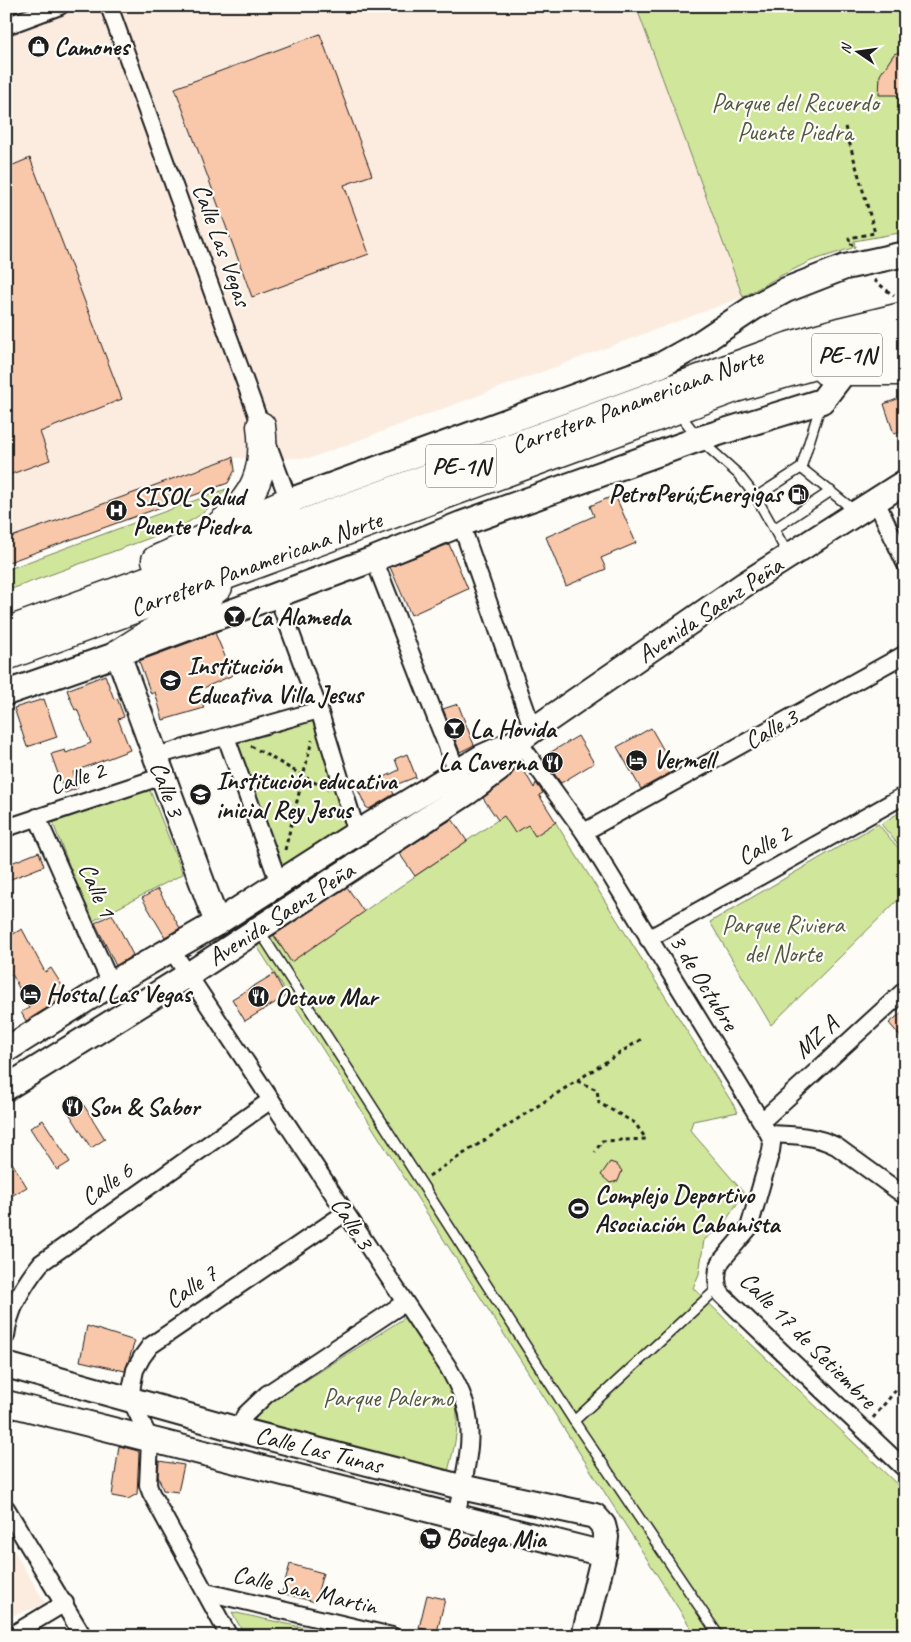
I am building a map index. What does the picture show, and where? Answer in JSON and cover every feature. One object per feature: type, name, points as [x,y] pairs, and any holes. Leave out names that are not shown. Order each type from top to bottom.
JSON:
[{"type":"highway","name":"Carretera Panamericana Norte","points":[[13,630],[763,355],[843,331],[903,309]]},
{"type":"highway","name":"Carretera Panamericana Norte","points":[[6,656],[734,388],[852,354],[905,344]]},
{"type":"highway","points":[[790,371],[905,370]]},
{"type":"highway","points":[[201,540],[230,516],[251,491],[258,478],[264,447],[261,426]]},
{"type":"highway","points":[[13,630],[100,586],[290,501]]},
{"type":"highway","points":[[118,654],[197,604],[237,572]]},
{"type":"main road","points":[[290,501],[661,365],[699,344],[753,308],[786,290],[845,267],[905,254]]},
{"type":"main road","points":[[6,693],[118,654],[374,559],[461,524],[700,440],[822,401],[846,371]]},
{"type":"main road","name":"Avenida Saenz Peña","points":[[8,1045],[217,923],[457,772],[526,736],[745,584],[905,482]]},
{"type":"main road","name":"Calle 3","points":[[118,654],[217,923]]},
{"type":"main road","name":"Avenida Saenz Peña","points":[[6,1088],[188,975],[468,792],[499,769],[526,736]]},
{"type":"main road","name":"Calle Las Tunas","points":[[6,1365],[239,1430],[462,1487],[595,1516],[603,1526],[606,1536],[604,1554],[584,1636]]},
{"type":"main road","name":"Calle Las Tunas","points":[[8,1404],[604,1554]]},
{"type":"street","points":[[6,26],[60,6]]},
{"type":"street","name":"Calle Las Vegas","points":[[109,6],[290,501]]},
{"type":"street","points":[[867,507],[905,563]]},
{"type":"street","name":"3 de Octubre","points":[[461,524],[526,736],[648,939],[765,1128]]},
{"type":"street","points":[[374,559],[457,772]]},
{"type":"street","points":[[277,595],[319,710],[358,833]]},
{"type":"street","name":"Calle 3","points":[[584,832],[905,654]]},
{"type":"street","name":"Calle 2","points":[[6,828],[37,817],[230,736],[319,710]]},
{"type":"street","points":[[230,736],[283,880]]},
{"type":"street","name":"Calle 2","points":[[648,939],[905,795]]},
{"type":"street","name":"Calle 1","points":[[37,817],[111,984]]},
{"type":"street","name":"Calle 3","points":[[171,949],[448,1367],[463,1396],[470,1425],[469,1452],[456,1516]]},
{"type":"street","name":"MZ A","points":[[765,1128],[905,990]]},
{"type":"street","name":"Calle 6","points":[[6,1336],[7,1326],[16,1302],[26,1283],[41,1262],[271,1100]]},
{"type":"street","points":[[765,1128],[826,1141],[836,1146],[905,1196]]},
{"type":"street","name":"Calle 17 de Setiembre","points":[[765,1128],[772,1143],[771,1151],[749,1228],[722,1260],[718,1268],[718,1288],[729,1302],[905,1469]]},
{"type":"street","name":"Calle 7","points":[[131,1400],[135,1370],[150,1346],[345,1213]]},
{"type":"street","points":[[239,1430],[245,1415],[267,1394],[404,1302]]},
{"type":"street","points":[[131,1400],[150,1440],[148,1485],[229,1636]]},
{"type":"street","points":[[6,1508],[83,1636]]},
{"type":"street","name":"Calle San Martin","points":[[206,1592],[392,1636]]},
{"type":"street","points":[[10,1636],[64,1603]]},
{"type":"lane","points":[[756,496],[801,468],[822,401]]},
{"type":"lane","points":[[677,409],[700,440],[738,474],[756,496],[790,556]]},
{"type":"lane","points":[[801,468],[831,492],[867,507]]},
{"type":"lane","points":[[774,529],[831,492]]},
{"type":"lane","points":[[258,929],[574,1421],[719,1636]]},
{"type":"lane","points":[[574,1421],[718,1288]]},
{"type":"lane","points":[[892,1636],[905,1632]]},
{"type":"path","points":[[845,127],[875,233],[849,238],[850,244],[854,244]]},
{"type":"path","points":[[871,277],[903,309]]},
{"type":"path","points":[[283,880],[282,861],[319,710]]},
{"type":"path","points":[[230,736],[348,802]]},
{"type":"path","points":[[420,1182],[642,1038]]},
{"type":"path","points":[[577,1081],[597,1090],[599,1103],[635,1123],[646,1139],[602,1141],[594,1152]]},
{"type":"path","points":[[864,1430],[905,1378]]},
{"type":"shaded area","points":[[6,6],[636,6],[743,297],[311,458],[233,458],[6,539]]},
{"type":"shaded area","points":[[6,1538],[46,1604],[6,1618]]},
{"type":"green space","name":"Parque del Recuerdo Puente Piedra","points":[[636,6],[905,6],[905,232],[854,241],[855,247],[811,261],[743,297]]},
{"type":"green space","points":[[226,489],[204,512],[177,528],[6,591],[6,570]]},
{"type":"green space","points":[[312,705],[362,841],[281,891],[222,732]]},
{"type":"green space","points":[[149,788],[183,874],[91,922],[53,823]]},
{"type":"green space","name":"Complejo Deportivo Asociación Cabanista","points":[[537,793],[738,1112],[693,1121],[690,1130],[744,1193],[723,1225],[704,1240],[699,1274],[693,1288],[905,1492],[905,1636],[696,1636],[257,946],[273,935],[291,961]]},
{"type":"green space","points":[[905,809],[905,853],[881,824]]},
{"type":"green space","name":"Parque Riviera del Norte","points":[[878,824],[905,856],[905,893],[771,1025],[710,922]]},
{"type":"green space","name":"Parque Palermo","points":[[406,1317],[442,1372],[456,1405],[457,1423],[454,1449],[447,1475],[253,1425],[259,1410]]},
{"type":"green space","points":[[232,1612],[342,1636],[245,1636]]},
{"type":"building","points":[[320,34],[372,175],[344,185],[369,254],[252,297],[175,88]]},
{"type":"building","points":[[905,50],[905,100],[896,95],[879,95],[880,75],[894,54]]},
{"type":"building","points":[[30,158],[122,399],[40,432],[50,460],[6,476],[6,168]]},
{"type":"building","points":[[905,396],[905,430],[894,434],[884,404]]},
{"type":"building","name":"SISOL Salud Puente Piedra","points":[[233,457],[235,470],[228,483],[6,563],[6,539]]},
{"type":"building","points":[[615,495],[636,543],[601,558],[606,569],[566,586],[546,537],[594,516],[590,506]]},
{"type":"building","points":[[449,544],[468,589],[411,615],[390,567]]},
{"type":"building","points":[[215,633],[233,675],[199,690],[204,708],[163,720],[155,692],[151,694],[139,661]]},
{"type":"building","points":[[105,675],[114,699],[117,698],[124,717],[118,719],[130,750],[73,772],[78,788],[65,793],[51,754],[65,750],[66,753],[91,743],[67,690]]},
{"type":"building","points":[[44,699],[57,737],[27,747],[14,708]]},
{"type":"building","name":"La Hovida","points":[[458,704],[474,745],[460,752],[443,709]]},
{"type":"building","points":[[651,728],[675,770],[641,789],[617,747]]},
{"type":"building","points":[[578,736],[594,763],[561,783],[544,760],[546,755]]},
{"type":"building","points":[[407,754],[416,777],[390,787],[394,794],[369,809],[366,807],[358,790],[399,770],[395,759]]},
{"type":"building","points":[[516,768],[523,769],[534,788],[536,783],[543,793],[539,795],[556,822],[535,836],[528,825],[515,833],[504,816],[498,820],[483,798],[507,780]]},
{"type":"building","points":[[452,819],[467,841],[415,876],[399,853]]},
{"type":"building","points":[[39,852],[44,866],[6,881],[6,865]]},
{"type":"building","points":[[347,887],[364,912],[291,962],[274,935]]},
{"type":"building","points":[[158,889],[180,928],[165,937],[142,898]]},
{"type":"building","points":[[112,914],[133,955],[116,966],[95,923]]},
{"type":"building","points":[[22,929],[45,972],[51,968],[68,995],[26,1021],[21,1012],[29,1008],[12,974],[6,977],[6,938]]},
{"type":"building","name":"Octavo Mar","points":[[274,974],[286,996],[245,1021],[232,999]]},
{"type":"building","points":[[905,1010],[905,1042],[889,1023]]},
{"type":"building","points":[[78,1096],[105,1139],[91,1148],[64,1105]]},
{"type":"building","points":[[43,1120],[70,1162],[57,1170],[30,1128]]},
{"type":"building","points":[[6,1153],[27,1187],[6,1199]]},
{"type":"building","points":[[610,1162],[616,1164],[622,1171],[618,1181],[610,1183],[601,1175]]},
{"type":"building","points":[[87,1326],[135,1341],[125,1371],[80,1361]]},
{"type":"building","points":[[119,1446],[138,1451],[139,1453],[137,1494],[128,1499],[112,1496]]},
{"type":"building","points":[[159,1461],[184,1465],[178,1492],[163,1490],[158,1476]]},
{"type":"building","name":"Bodega Mia","points":[[425,1530],[439,1534],[435,1548],[421,1544]]},
{"type":"building","points":[[290,1564],[323,1573],[315,1602],[282,1593]]},
{"type":"building","points":[[427,1595],[445,1599],[437,1632],[419,1628]]},
{"type":"place","name":"Camones","points":[[38,47]]},
{"type":"place","name":"PetroPerú;Energigas","points":[[798,494]]},
{"type":"place","name":"SISOL Salud Puente Piedra","points":[[117,511]]},
{"type":"place","name":"La Alameda","points":[[234,617]]},
{"type":"place","name":"Institución Educativa Villa Jesus","points":[[171,680]]},
{"type":"place","name":"La Hovida","points":[[454,729]]},
{"type":"place","name":"Vermell","points":[[637,760]]},
{"type":"place","name":"La Caverna","points":[[553,762]]},
{"type":"place","name":"Institución educativa inicial Rey Jesus","points":[[200,795]]},
{"type":"place","name":"Hostal Las Vegas","points":[[30,994]]},
{"type":"place","name":"Octavo Mar","points":[[259,997]]},
{"type":"place","name":"Son & Sabor","points":[[72,1107]]},
{"type":"place","name":"Complejo Deportivo Asociación Cabanista","points":[[579,1209]]},
{"type":"place","name":"Bodega Mia","points":[[430,1539]]}]
